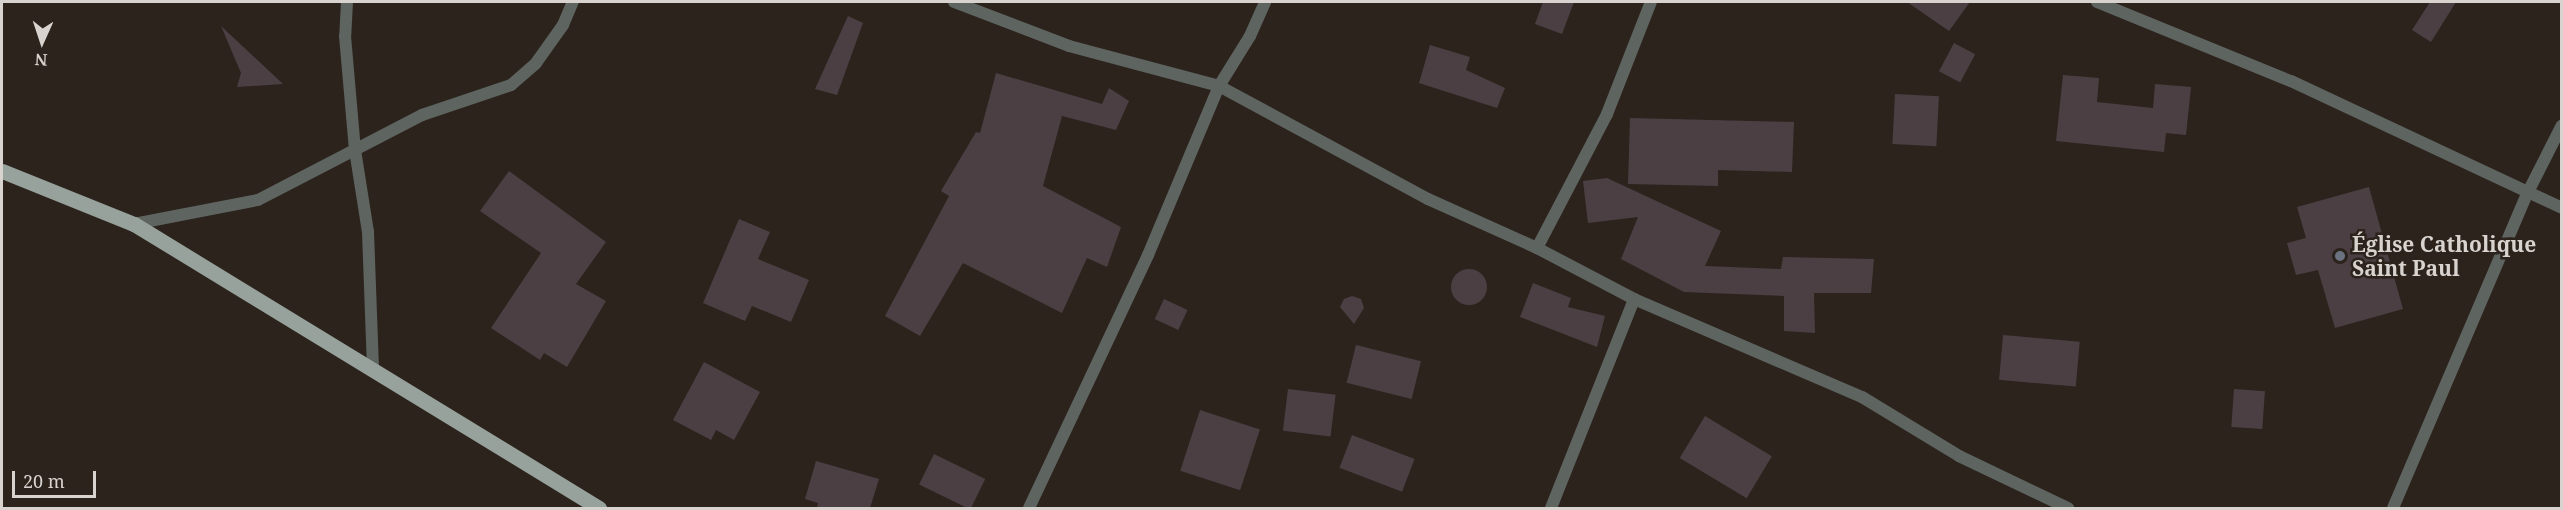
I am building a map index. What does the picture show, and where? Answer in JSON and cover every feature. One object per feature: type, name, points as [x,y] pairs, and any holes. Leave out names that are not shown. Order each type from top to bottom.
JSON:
[{"type":"main road","points":[[2,171],[134,224],[599,508]]},
{"type":"street","points":[[347,2],[345,36],[355,150],[368,232],[373,369]]},
{"type":"street","points":[[134,224],[258,200],[422,115],[511,85],[536,63],[563,25],[573,2]]},
{"type":"street","points":[[954,2],[1069,46],[1219,86],[1428,199],[1537,248],[1634,299],[1862,397],[1959,456],[2068,508]]},
{"type":"street","points":[[1029,508],[1148,255],[1219,86],[1250,36],[1265,2]]},
{"type":"street","points":[[1537,248],[1607,114],[1651,2]]},
{"type":"street","points":[[2097,2],[2291,81],[2527,194],[2562,207]]},
{"type":"street","points":[[2393,508],[2527,194],[2562,125]]},
{"type":"street","points":[[1551,508],[1634,299]]},
{"type":"building","points":[[1543,2],[1574,2],[1562,34],[1535,24]]},
{"type":"building","points":[[1907,2],[1970,2],[1949,31]]},
{"type":"building","points":[[2430,2],[2456,2],[2431,42],[2412,30]]},
{"type":"building","points":[[848,16],[863,23],[837,95],[815,89]]},
{"type":"building","points":[[221,26],[283,84],[237,87],[241,73]]},
{"type":"building","points":[[1954,43],[1975,54],[1960,83],[1939,71]]},
{"type":"building","points":[[1430,45],[1470,57],[1466,70],[1505,88],[1497,108],[1419,83]]},
{"type":"building","points":[[996,73],[1102,104],[1109,88],[1129,101],[1116,130],[1062,116],[1043,186],[1121,227],[1107,267],[1087,258],[1062,313],[963,263],[920,336],[885,316],[949,196],[941,191],[976,132],[980,133]]},
{"type":"building","points":[[2063,75],[2099,78],[2097,102],[2153,108],[2155,84],[2191,87],[2186,135],[2166,133],[2164,152],[2056,141]]},
{"type":"building","points":[[1895,94],[1939,96],[1936,146],[1892,144]]},
{"type":"building","points":[[1630,118],[1794,122],[1792,172],[1718,170],[1718,186],[1628,184]]},
{"type":"building","points":[[509,171],[606,242],[576,284],[606,301],[567,367],[544,353],[540,360],[491,328],[541,253],[480,211]]},
{"type":"building","points":[[1607,178],[1721,231],[1705,266],[1781,269],[1783,257],[1874,259],[1871,293],[1814,293],[1815,333],[1784,331],[1784,296],[1684,292],[1621,259],[1638,217],[1588,223],[1583,181]]},
{"type":"building","name":"Église Catholique Saint Paul","points":[[2369,187],[2403,309],[2335,328],[2318,270],[2296,275],[2287,243],[2306,238],[2297,207]]},
{"type":"building","points":[[739,219],[770,232],[758,259],[809,280],[791,322],[752,306],[745,321],[703,303]]},
{"type":"building","points":[[1469,269],[1482,274],[1487,287],[1482,300],[1469,305],[1456,300],[1451,287],[1456,274]]},
{"type":"building","points":[[1533,283],[1571,298],[1568,307],[1605,316],[1597,347],[1520,317]]},
{"type":"building","points":[[1352,296],[1361,299],[1364,308],[1354,324],[1340,307],[1344,299]]},
{"type":"building","points":[[1164,299],[1188,310],[1178,330],[1155,319]]},
{"type":"building","points":[[2003,335],[2080,342],[2076,387],[1999,380]]},
{"type":"building","points":[[1356,345],[1421,361],[1412,399],[1347,383]]},
{"type":"building","points":[[704,362],[760,392],[734,440],[716,430],[711,440],[673,420]]},
{"type":"building","points":[[1288,389],[1336,395],[1331,437],[1283,431]]},
{"type":"building","points":[[2234,389],[2265,391],[2262,429],[2231,427]]},
{"type":"building","points":[[1200,410],[1260,429],[1240,490],[1180,471]]},
{"type":"building","points":[[1705,416],[1772,456],[1747,498],[1680,458]]},
{"type":"building","points":[[1352,435],[1415,459],[1402,492],[1339,468]]},
{"type":"building","points":[[934,454],[985,479],[971,508],[919,485]]},
{"type":"building","points":[[816,461],[879,479],[870,508],[817,508],[818,503],[805,499]]},
{"type":"place","name":"Église Catholique Saint Paul","points":[[2340,256]]}]
